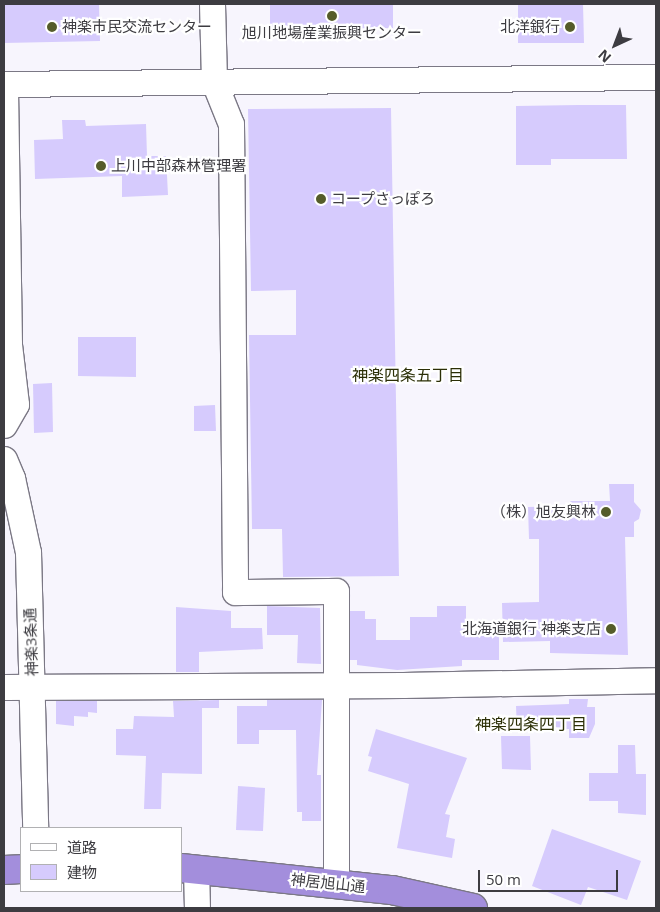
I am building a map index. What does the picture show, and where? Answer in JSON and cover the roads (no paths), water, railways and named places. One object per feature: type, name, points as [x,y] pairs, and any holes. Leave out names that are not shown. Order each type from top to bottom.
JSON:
[{"type":"highway","name":"神居旭山通","points":[[189,868],[392,890],[473,908]]},
{"type":"highway","points":[[4,870],[20,869]]},
{"type":"street","points":[[212,4],[214,82],[231,124],[235,592],[336,590],[336,883]]},
{"type":"street","points":[[4,425],[16,404],[9,344],[4,84],[656,77]]},
{"type":"street","name":"神楽3条通","points":[[4,459],[20,509],[28,552],[33,687],[35,827]]},
{"type":"street","points":[[4,687],[336,685],[656,680]]},
{"type":"street","points":[[189,868],[197,908]]},
{"type":"place","name":"旭川地場産業振興センター","points":[[332,16]]},
{"type":"place","name":"神楽市民交流センター","points":[[52,27]]},
{"type":"place","name":"北洋銀行","points":[[570,27]]},
{"type":"place","name":"上川中部森林管理署","points":[[101,166]]},
{"type":"place","name":"コープさっぽろ","points":[[321,199]]},
{"type":"place","name":"（株）旭友興林","points":[[606,512]]},
{"type":"place","name":"北海道銀行 神楽支店","points":[[611,629]]},
{"type":"district","name":"神楽四条五丁目","points":[[408,375]]},
{"type":"district","name":"神楽四条四丁目","points":[[531,724]]}]
